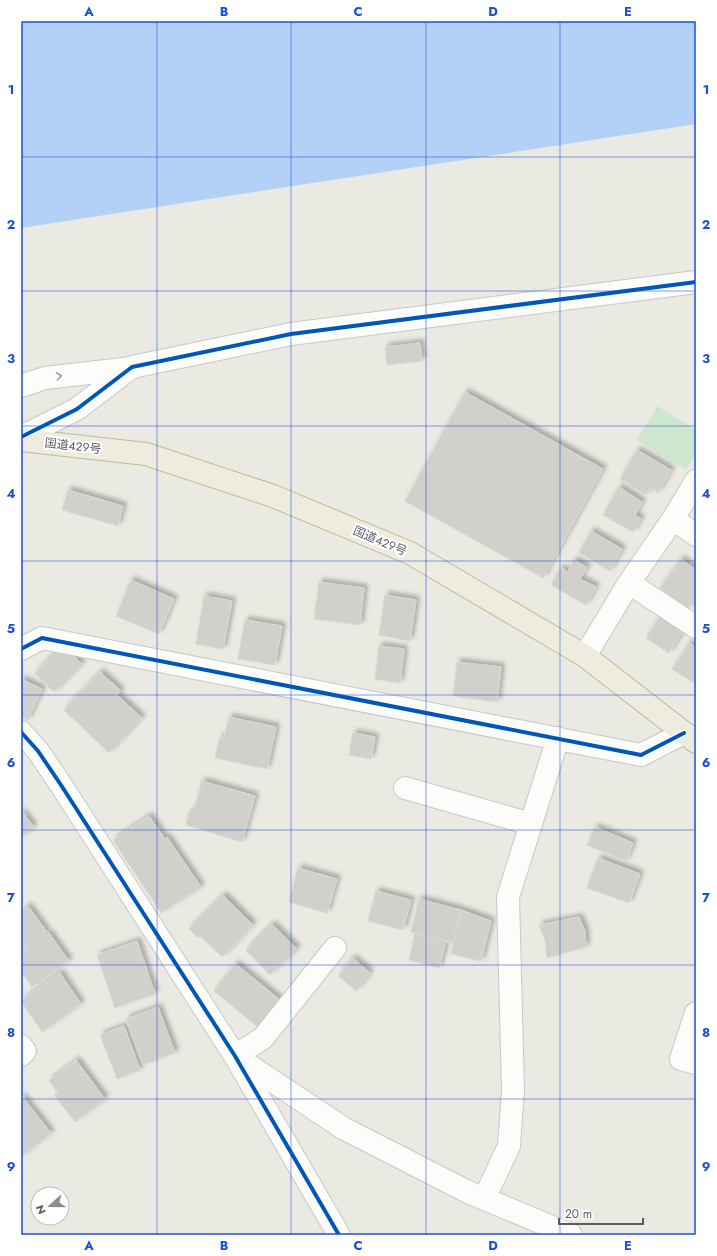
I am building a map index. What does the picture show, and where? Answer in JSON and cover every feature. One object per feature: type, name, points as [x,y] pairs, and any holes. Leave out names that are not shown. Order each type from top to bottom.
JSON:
[{"type":"highway","name":"国道429号","points":[[21,439],[146,454],[273,496],[410,553],[585,656],[690,738]]},
{"type":"street","points":[[21,386],[45,378],[132,368],[291,334],[696,282]]},
{"type":"street","points":[[21,439],[76,409],[132,368]]},
{"type":"street","points":[[585,656],[629,583],[673,519],[696,480]]},
{"type":"street","points":[[673,519],[696,535]]},
{"type":"street","points":[[629,583],[696,627]]},
{"type":"street","points":[[21,649],[42,638],[641,755],[690,738]]},
{"type":"street","points":[[21,732],[38,751],[61,785],[235,1056],[339,1235]]},
{"type":"street","points":[[484,1199],[509,1146],[513,1090],[508,897],[558,738]]},
{"type":"street","points":[[405,788],[531,824]]},
{"type":"street","points":[[235,1056],[262,1038],[335,948]]},
{"type":"street","points":[[696,1013],[681,1059],[696,1063]]},
{"type":"street","points":[[21,1046],[25,1052],[21,1055]]},
{"type":"street","points":[[235,1056],[343,1128],[468,1192],[571,1235]]},
{"type":"green space","points":[[657,406],[696,430],[696,454],[686,470],[637,440]]},
{"type":"water","points":[[21,21],[696,21],[696,124],[21,228]]},
{"type":"building","points":[[420,343],[422,361],[387,365],[385,347]]},
{"type":"building","points":[[465,392],[603,469],[543,578],[405,501]]},
{"type":"building","points":[[637,450],[671,470],[658,493],[650,488],[646,495],[620,479]]},
{"type":"building","points":[[619,487],[642,502],[635,515],[641,519],[633,532],[603,515]]},
{"type":"building","points":[[68,490],[123,506],[118,526],[62,510]]},
{"type":"building","points":[[591,531],[622,549],[610,571],[579,553]]},
{"type":"building","points":[[681,559],[696,570],[696,598],[687,609],[660,588]]},
{"type":"building","points":[[574,560],[587,567],[580,579],[596,587],[586,605],[551,585],[561,568],[568,572]]},
{"type":"building","points":[[131,580],[174,599],[159,634],[116,616]]},
{"type":"building","points":[[319,582],[364,588],[360,625],[314,619]]},
{"type":"building","points":[[385,595],[416,600],[410,641],[379,635]]},
{"type":"building","points":[[204,596],[232,601],[223,649],[196,644]]},
{"type":"building","points":[[660,616],[683,631],[669,653],[646,638]]},
{"type":"building","points":[[245,620],[282,626],[275,665],[238,659]]},
{"type":"building","points":[[689,643],[696,647],[696,684],[672,669]]},
{"type":"building","points":[[62,645],[82,664],[54,692],[35,673]]},
{"type":"building","points":[[379,646],[404,649],[400,683],[375,679]]},
{"type":"building","points":[[457,662],[501,667],[497,702],[453,696]]},
{"type":"building","points":[[100,672],[121,691],[117,695],[142,718],[109,753],[64,710]]},
{"type":"building","points":[[21,679],[42,689],[28,720],[21,717]]},
{"type":"building","points":[[229,717],[276,727],[267,769],[215,758],[220,737],[224,738]]},
{"type":"building","points":[[353,733],[375,737],[371,759],[349,755]]},
{"type":"building","points":[[202,781],[255,796],[242,842],[186,825],[189,812],[193,813]]},
{"type":"building","points":[[21,811],[34,827],[21,838]]},
{"type":"building","points":[[149,816],[165,839],[167,837],[201,887],[161,913],[113,840]]},
{"type":"building","points":[[595,827],[633,843],[626,861],[587,845]]},
{"type":"building","points":[[598,858],[640,874],[629,903],[587,888]]},
{"type":"building","points":[[298,868],[337,879],[327,913],[289,902]]},
{"type":"building","points":[[376,891],[411,900],[403,930],[368,921]]},
{"type":"building","points":[[223,895],[253,925],[222,957],[200,936],[198,938],[189,929]]},
{"type":"building","points":[[419,899],[461,910],[453,943],[411,932]]},
{"type":"building","points":[[28,906],[47,932],[21,951],[21,912]]},
{"type":"building","points":[[461,910],[491,921],[481,961],[451,954]]},
{"type":"building","points":[[579,917],[585,931],[586,947],[547,958],[545,940],[539,925]]},
{"type":"building","points":[[272,924],[297,949],[270,975],[246,950]]},
{"type":"building","points":[[49,933],[69,961],[32,987],[21,971],[21,953]]},
{"type":"building","points":[[415,933],[446,941],[439,968],[409,960]]},
{"type":"building","points":[[137,941],[155,994],[115,1008],[97,955]]},
{"type":"building","points":[[353,958],[370,973],[356,991],[338,976]]},
{"type":"building","points":[[236,964],[280,1000],[258,1027],[214,991]]},
{"type":"building","points":[[60,973],[81,1004],[42,1032],[21,1001]]},
{"type":"building","points":[[158,1007],[175,1053],[143,1065],[126,1019]]},
{"type":"building","points":[[124,1026],[140,1070],[117,1079],[100,1035]]},
{"type":"building","points":[[76,1060],[105,1099],[75,1122],[54,1095],[58,1092],[49,1081]]},
{"type":"building","points":[[21,1095],[51,1133],[21,1157]]},
{"type":"cycle path","points":[[21,437],[77,409],[132,367],[291,334],[696,282]]},
{"type":"cycle path","points":[[21,649],[42,638],[641,755],[684,733]]},
{"type":"cycle path","points":[[21,732],[38,751],[61,785],[235,1056],[339,1235]]}]
